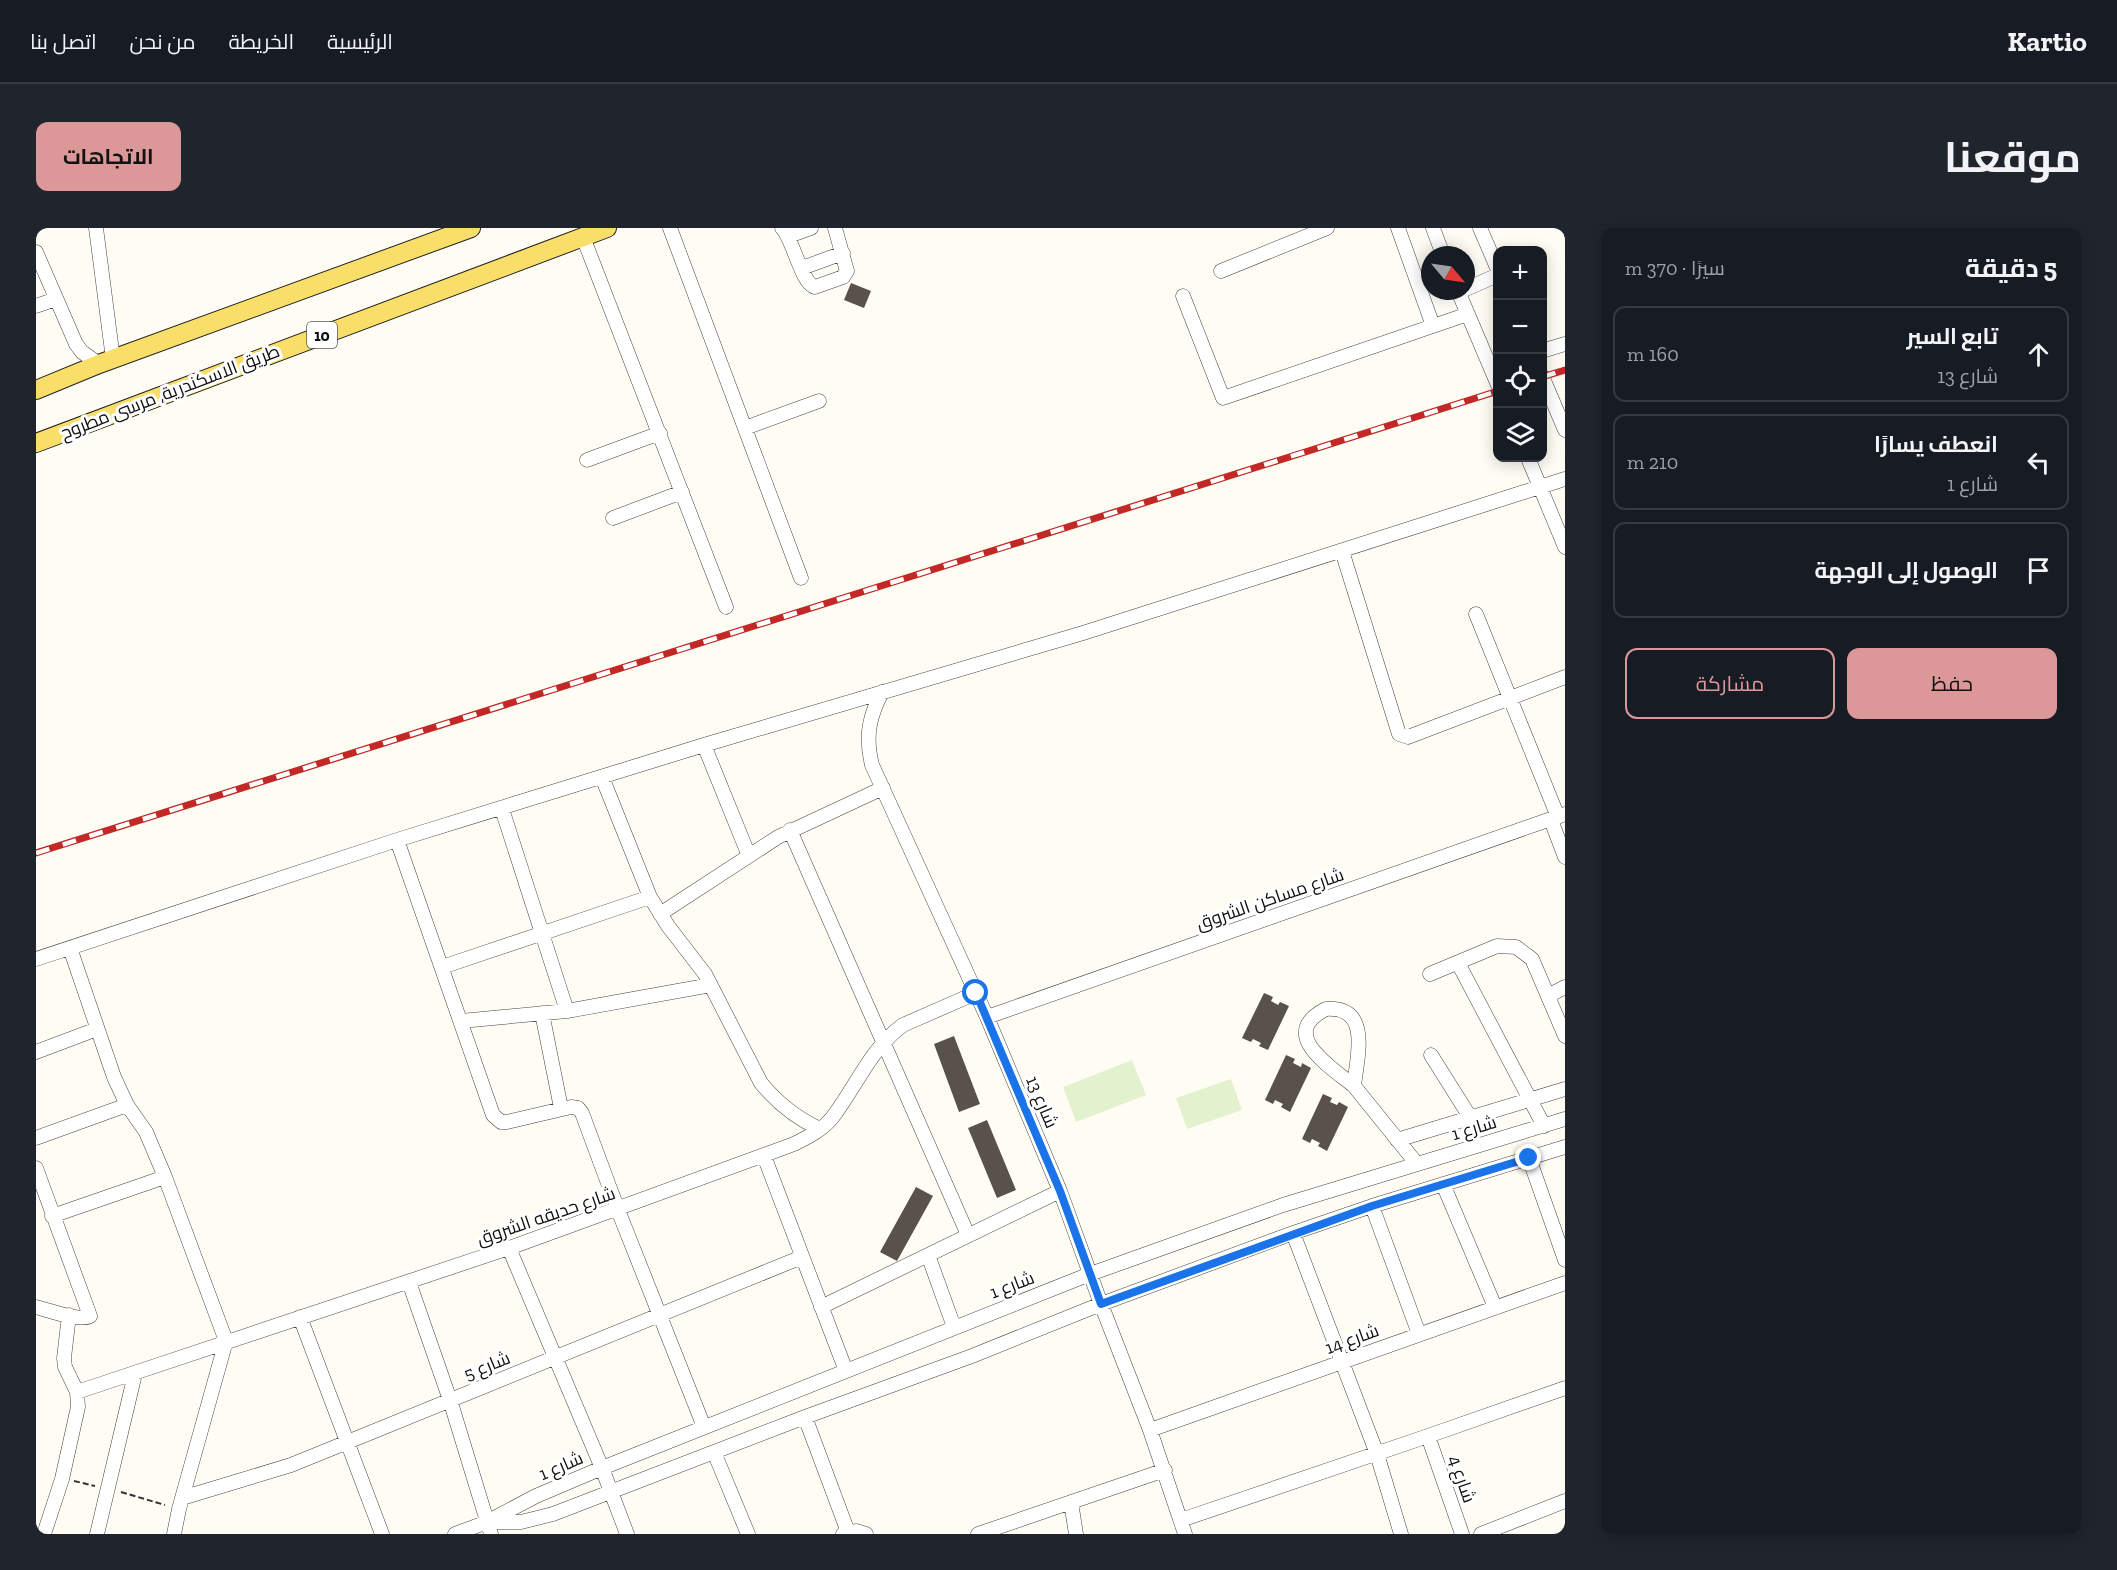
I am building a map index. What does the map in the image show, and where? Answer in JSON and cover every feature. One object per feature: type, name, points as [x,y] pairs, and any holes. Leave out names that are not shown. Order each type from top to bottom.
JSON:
[{"type":"main road","points":[[36,390],[106,362],[471,228]]},
{"type":"main road","name":"طريق الاسكندرية, مرسى مطروح","points":[[36,443],[607,228]]},
{"type":"street","points":[[36,252],[41,275],[56,299],[76,344],[82,352],[106,362],[96,228]]},
{"type":"street","points":[[670,228],[801,578]]},
{"type":"street","points":[[811,228],[786,232],[807,283],[813,287],[843,277],[847,268],[835,228]]},
{"type":"street","points":[[1221,271],[1327,228]]},
{"type":"street","points":[[1398,228],[1433,326]]},
{"type":"street","points":[[1433,228],[1440,246]]},
{"type":"street","points":[[1480,228],[1493,260]]},
{"type":"street","points":[[583,237],[726,607]]},
{"type":"street","points":[[802,268],[843,253]]},
{"type":"street","points":[[1475,285],[1493,277]]},
{"type":"street","points":[[1183,296],[1223,398],[1468,314]]},
{"type":"street","points":[[36,306],[56,299]]},
{"type":"street","points":[[1464,300],[1493,375]]},
{"type":"street","points":[[1547,349],[1565,344]]},
{"type":"street","points":[[1547,388],[1565,430]]},
{"type":"street","points":[[745,428],[819,401]]},
{"type":"street","points":[[587,460],[660,433]]},
{"type":"street","points":[[1530,462],[1565,547]]},
{"type":"street","points":[[36,959],[397,840],[1083,633],[1565,479]]},
{"type":"street","points":[[613,518],[682,492]]},
{"type":"street","points":[[1342,551],[1399,734],[1408,737],[1565,677]]},
{"type":"street","points":[[1476,614],[1558,817],[1565,857]]},
{"type":"street","name":"شارع 13","points":[[882,692],[870,720],[868,750],[872,765],[987,1017],[1060,1191],[1165,1470],[1185,1534]]},
{"type":"street","points":[[704,746],[749,856]]},
{"type":"street","points":[[602,777],[650,897],[711,985],[760,1083],[787,1110],[820,1129]]},
{"type":"street","points":[[660,914],[790,830],[883,788]]},
{"type":"street","points":[[501,809],[567,1011]]},
{"type":"street","name":"شارع مساكن الشروق","points":[[987,1017],[1558,817]]},
{"type":"street","points":[[790,830],[968,1235]]},
{"type":"street","points":[[397,840],[496,1118],[507,1122],[561,1108],[578,1108],[582,1113],[704,1427]]},
{"type":"street","points":[[442,968],[650,897]]},
{"type":"street","points":[[1430,974],[1497,946],[1516,947],[1532,959],[1565,1036]]},
{"type":"street","points":[[70,948],[114,1077],[127,1105],[146,1132],[226,1341],[174,1534]]},
{"type":"street","points":[[1458,963],[1544,1126]]},
{"type":"street","points":[[461,1021],[567,1011],[711,985]]},
{"type":"street","points":[[1548,996],[1565,987]]},
{"type":"street","name":"شارع حديقه الشروق","points":[[77,1392],[509,1248],[794,1144],[820,1129],[831,1119],[883,1042],[903,1025],[976,993]]},
{"type":"street","points":[[1354,1086],[1358,1028],[1354,1019],[1346,1012],[1326,1009],[1316,1014],[1306,1032],[1307,1042],[1312,1052],[1354,1086],[1417,1164]]},
{"type":"street","points":[[542,1013],[561,1108]]},
{"type":"street","points":[[36,1052],[97,1029]]},
{"type":"street","points":[[1431,1055],[1470,1117]]},
{"type":"street","points":[[1397,1140],[1565,1089]]},
{"type":"street","points":[[36,1138],[127,1105]]},
{"type":"street","name":"شارع 1","points":[[489,1528],[536,1496],[602,1468],[1090,1274],[1283,1205],[1565,1119]]},
{"type":"street","name":"شارع 1","points":[[455,1534],[553,1514],[1293,1233],[1372,1206],[1565,1147]]},
{"type":"street","points":[[764,1156],[846,1371]]},
{"type":"street","points":[[1529,1158],[1565,1260]]},
{"type":"street","points":[[36,1168],[90,1316],[86,1318],[36,1307]]},
{"type":"street","points":[[52,1216],[165,1178]]},
{"type":"street","points":[[1443,1184],[1495,1307]]},
{"type":"street","points":[[821,1307],[1060,1191]]},
{"type":"street","points":[[1372,1206],[1419,1334]]},
{"type":"street","points":[[1293,1233],[1377,1454],[1401,1534]]},
{"type":"street","points":[[509,1248],[602,1468],[627,1534]]},
{"type":"street","points":[[928,1255],[954,1327]]},
{"type":"street","name":"شارع 5","points":[[182,1498],[291,1465],[802,1257]]},
{"type":"street","points":[[409,1282],[450,1400],[489,1528]]},
{"type":"street","name":"شارع 14","points":[[1150,1430],[1565,1283]]},
{"type":"street","points":[[44,1534],[64,1468],[78,1407],[77,1392],[65,1368],[64,1358],[69,1315]]},
{"type":"street","points":[[300,1317],[382,1534]]},
{"type":"street","points":[[97,1534],[135,1374]]},
{"type":"street","points":[[1181,1520],[1565,1388]]},
{"type":"street","points":[[805,1417],[845,1533],[856,1531],[866,1534]]},
{"type":"street","name":"شارع 4","points":[[1428,1436],[1462,1534]]},
{"type":"street","points":[[714,1452],[748,1534]]},
{"type":"street","points":[[978,1534],[1165,1470]]},
{"type":"street","points":[[1480,1534],[1565,1501]]},
{"type":"street","points":[[1071,1502],[1076,1534]]},
{"type":"green space","points":[[1132,1060],[1146,1095],[1076,1122],[1063,1087]]},
{"type":"green space","points":[[1231,1079],[1242,1110],[1187,1129],[1176,1098]]},
{"type":"building","points":[[851,283],[871,291],[864,308],[844,300]]},
{"type":"building","points":[[1264,993],[1273,997],[1271,1001],[1278,1005],[1280,1002],[1289,1006],[1268,1050],[1259,1046],[1261,1043],[1253,1039],[1251,1042],[1242,1038]]},
{"type":"building","points":[[954,1036],[980,1104],[959,1112],[934,1044]]},
{"type":"building","points":[[1286,1055],[1295,1059],[1293,1063],[1301,1067],[1302,1063],[1311,1068],[1290,1112],[1281,1107],[1283,1104],[1275,1100],[1273,1104],[1265,1100]]},
{"type":"building","points":[[1323,1094],[1332,1098],[1330,1102],[1337,1105],[1339,1102],[1348,1107],[1327,1151],[1318,1146],[1320,1143],[1312,1139],[1310,1143],[1302,1139]]},
{"type":"building","points":[[987,1120],[1016,1190],[997,1198],[968,1128]]},
{"type":"building","points":[[916,1187],[933,1196],[897,1261],[880,1252]]},
{"type":"railway","points":[[1547,375],[1565,370]]},
{"type":"railway","points":[[36,853],[1493,393]]},
{"type":"route","points":[[976,993],[1060,1191],[1101,1304],[1372,1206],[1529,1158]]}]
